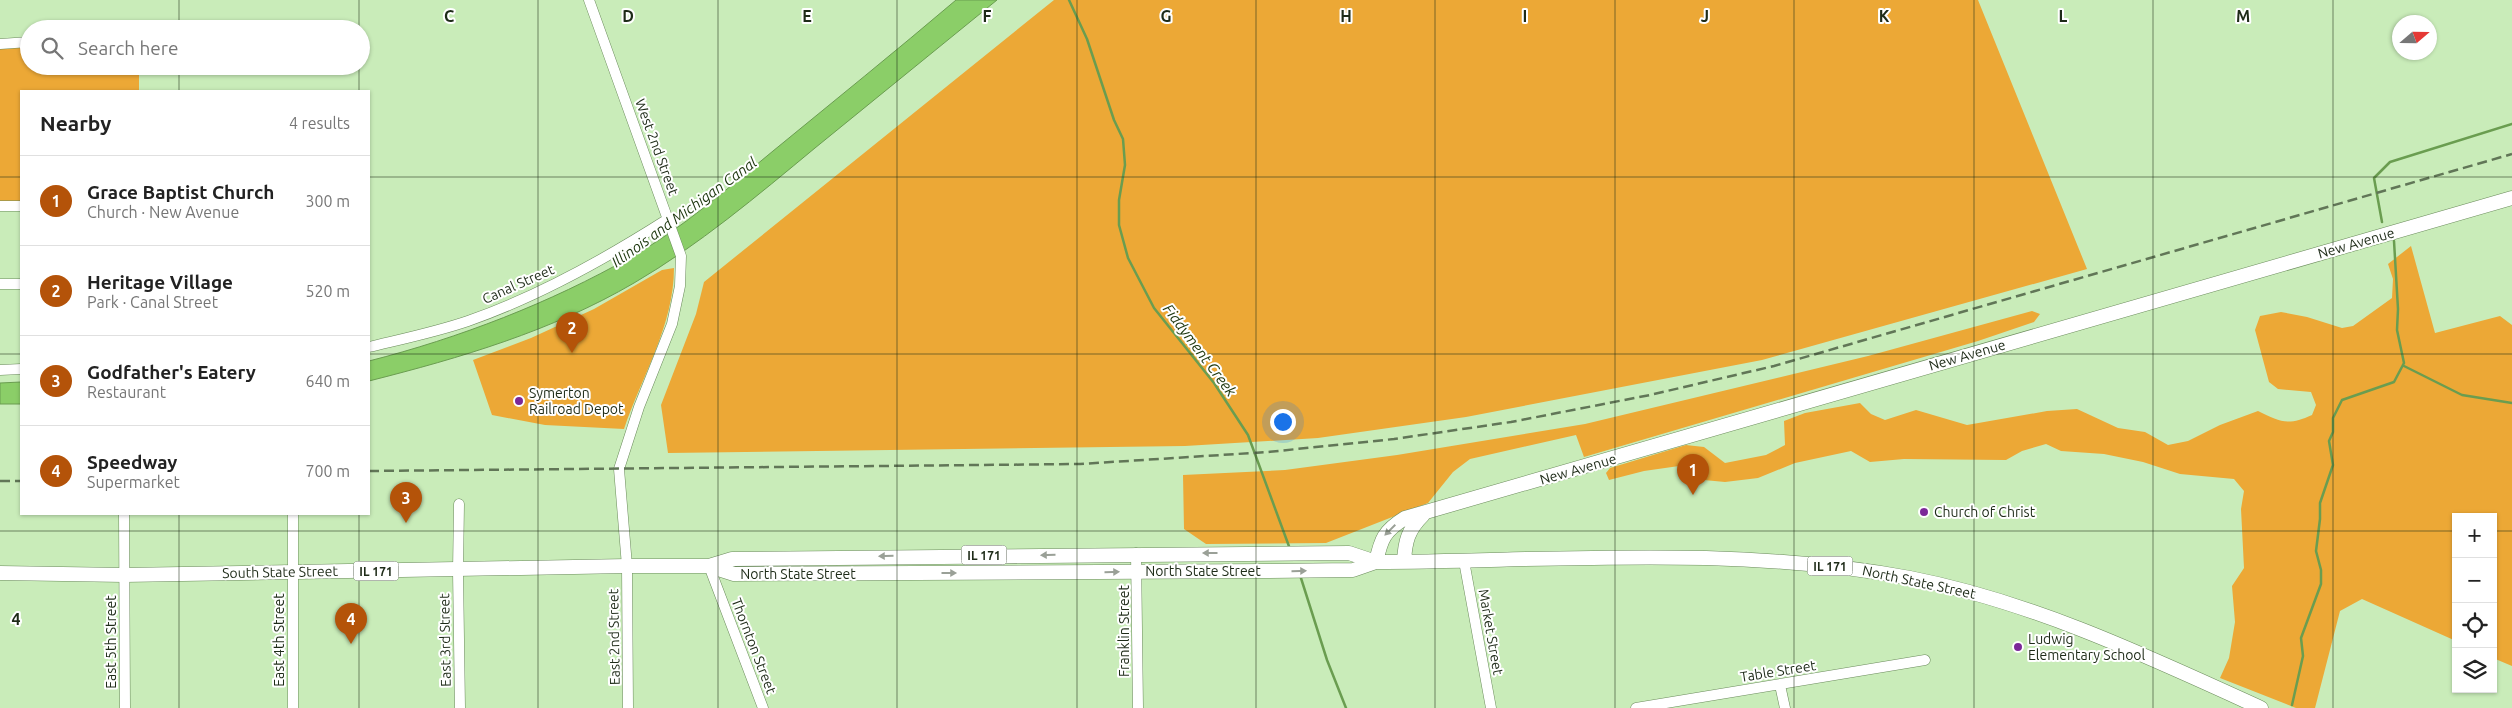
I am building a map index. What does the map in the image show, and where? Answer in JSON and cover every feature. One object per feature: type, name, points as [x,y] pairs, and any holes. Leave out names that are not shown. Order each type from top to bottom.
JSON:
[{"type":"main road","name":"New Avenue","points":[[1376,562],[1380,541],[1390,527],[1405,518],[1423,515],[1842,391],[2512,198]]},
{"type":"main road","points":[[1404,562],[1405,542],[1411,527],[1423,515]]},
{"type":"main road","name":"North State Street","points":[[709,566],[732,559],[1136,553],[1328,552],[1349,553],[1376,562],[1631,558],[1759,559],[1838,567],[1911,578],[1978,594],[2060,621],[2156,660],[2260,708]]},
{"type":"main road","name":"North State Street","points":[[709,566],[734,574],[1137,572],[1353,570],[1376,562]]},
{"type":"main road","name":"South State Street","points":[[0,574],[124,575],[709,566]]},
{"type":"street","name":"West 2nd Street","points":[[589,0],[681,256],[680,286],[672,324],[638,407],[619,469],[627,566]]},
{"type":"street","points":[[0,44],[20,43]]},
{"type":"street","points":[[0,206],[20,206]]},
{"type":"street","name":"Canal Street","points":[[370,347],[469,321],[504,306],[592,264],[668,219]]},
{"type":"street","points":[[0,284],[20,284]]},
{"type":"street","points":[[0,370],[20,369]]},
{"type":"street","name":"East 3rd Street","points":[[459,504],[460,708]]},
{"type":"street","name":"East 5th Street","points":[[124,515],[125,708]]},
{"type":"street","name":"East 4th Street","points":[[293,515],[293,708]]},
{"type":"street","name":"Franklin Street","points":[[1136,553],[1138,708]]},
{"type":"street","name":"Market Street","points":[[1464,561],[1490,708]]},
{"type":"street","name":"East 2nd Street","points":[[627,566],[628,708]]},
{"type":"street","name":"Thornton Street","points":[[709,566],[763,708]]},
{"type":"street","name":"Table Street","points":[[1636,708],[1925,660]]},
{"type":"street","points":[[1780,684],[1785,708]]},
{"type":"shaded area","name":"Illinois and Michigan Canal","points":[[956,0],[997,0],[749,202],[682,253],[634,283],[603,300],[538,329],[471,353],[370,381],[370,361],[437,342],[503,318],[600,274],[650,246],[722,193]]},
{"type":"shaded area","points":[[1054,0],[1978,0],[2087,269],[1762,360],[1466,417],[1318,438],[1185,446],[668,453],[661,405],[696,314],[704,282]]},
{"type":"shaded area","points":[[20,40],[20,75],[139,75],[139,90],[20,90],[20,201],[0,201],[0,41]]},
{"type":"shaded area","points":[[2411,246],[2435,333],[2500,316],[2512,325],[2512,666],[2497,660],[2497,513],[2452,513],[2452,639],[2362,599],[2340,611],[2315,708],[2296,708],[2220,678],[2229,658],[2235,622],[2232,586],[2244,568],[2241,509],[2244,491],[2234,479],[2180,474],[2143,462],[2104,454],[2061,451],[2046,444],[2022,451],[2006,460],[1904,459],[1870,462],[1851,451],[1795,463],[1758,478],[1725,482],[1704,480],[1686,465],[1644,471],[1609,480],[1606,473],[1610,468],[1686,445],[1704,447],[1725,463],[1766,455],[1785,445],[1784,421],[1805,413],[1860,403],[1871,414],[1885,420],[1916,410],[1967,425],[2047,411],[2077,409],[2118,428],[2145,432],[2168,445],[2188,441],[2220,425],[2258,411],[2278,420],[2297,421],[2312,415],[2316,405],[2311,392],[2278,389],[2269,382],[2255,330],[2260,316],[2281,312],[2307,317],[2342,328],[2353,326],[2392,298],[2393,279],[2388,264]]},
{"type":"shaded area","points":[[674,268],[673,289],[663,330],[624,429],[545,425],[492,415],[473,360],[531,338],[594,309],[662,270]]},
{"type":"shaded area","points":[[2032,311],[2040,314],[2034,322],[1978,341],[1584,457],[1576,435],[1470,459],[1453,472],[1428,503],[1326,543],[1206,544],[1184,529],[1183,475],[1285,470],[1397,455],[1585,424],[1868,356]]},
{"type":"shaded area","points":[[20,382],[20,404],[0,404],[0,383]]},
{"type":"waterway","name":"Fiddyment Creek","points":[[1069,0],[1087,39],[1114,120],[1123,139],[1125,165],[1119,200],[1119,225],[1128,258],[1154,308],[1214,383],[1248,435],[1290,549]]},
{"type":"waterway","points":[[2382,222],[2374,178],[2390,162],[2512,124]]},
{"type":"waterway","points":[[2292,705],[2303,656],[2301,638],[2321,584],[2321,570],[2316,551],[2320,503],[2333,465],[2329,441],[2333,432],[2333,418],[2342,400],[2394,382],[2404,363],[2397,330],[2398,309],[2394,241]]},
{"type":"waterway","points":[[2404,366],[2462,395],[2512,403]]},
{"type":"waterway","name":"Fiddyment Creek","points":[[1300,575],[1327,660],[1346,708]]},
{"type":"railway","points":[[370,471],[1080,464],[1268,452],[1394,439],[1511,422],[1650,395],[1774,366],[2512,154]]},
{"type":"railway","points":[[0,481],[20,481]]},
{"type":"place","name":"Heritage Village","points":[[572,353]]},
{"type":"place","name":"Symerton Railroad Depot","points":[[519,401]]},
{"type":"place","name":"Grace Baptist Church","points":[[1693,495]]},
{"type":"place","name":"Church of Christ","points":[[1924,512]]},
{"type":"place","name":"Godfather's Eatery","points":[[406,523]]},
{"type":"place","name":"Speedway","points":[[351,644]]},
{"type":"place","name":"Ludwig Elementary School","points":[[2018,647]]}]
